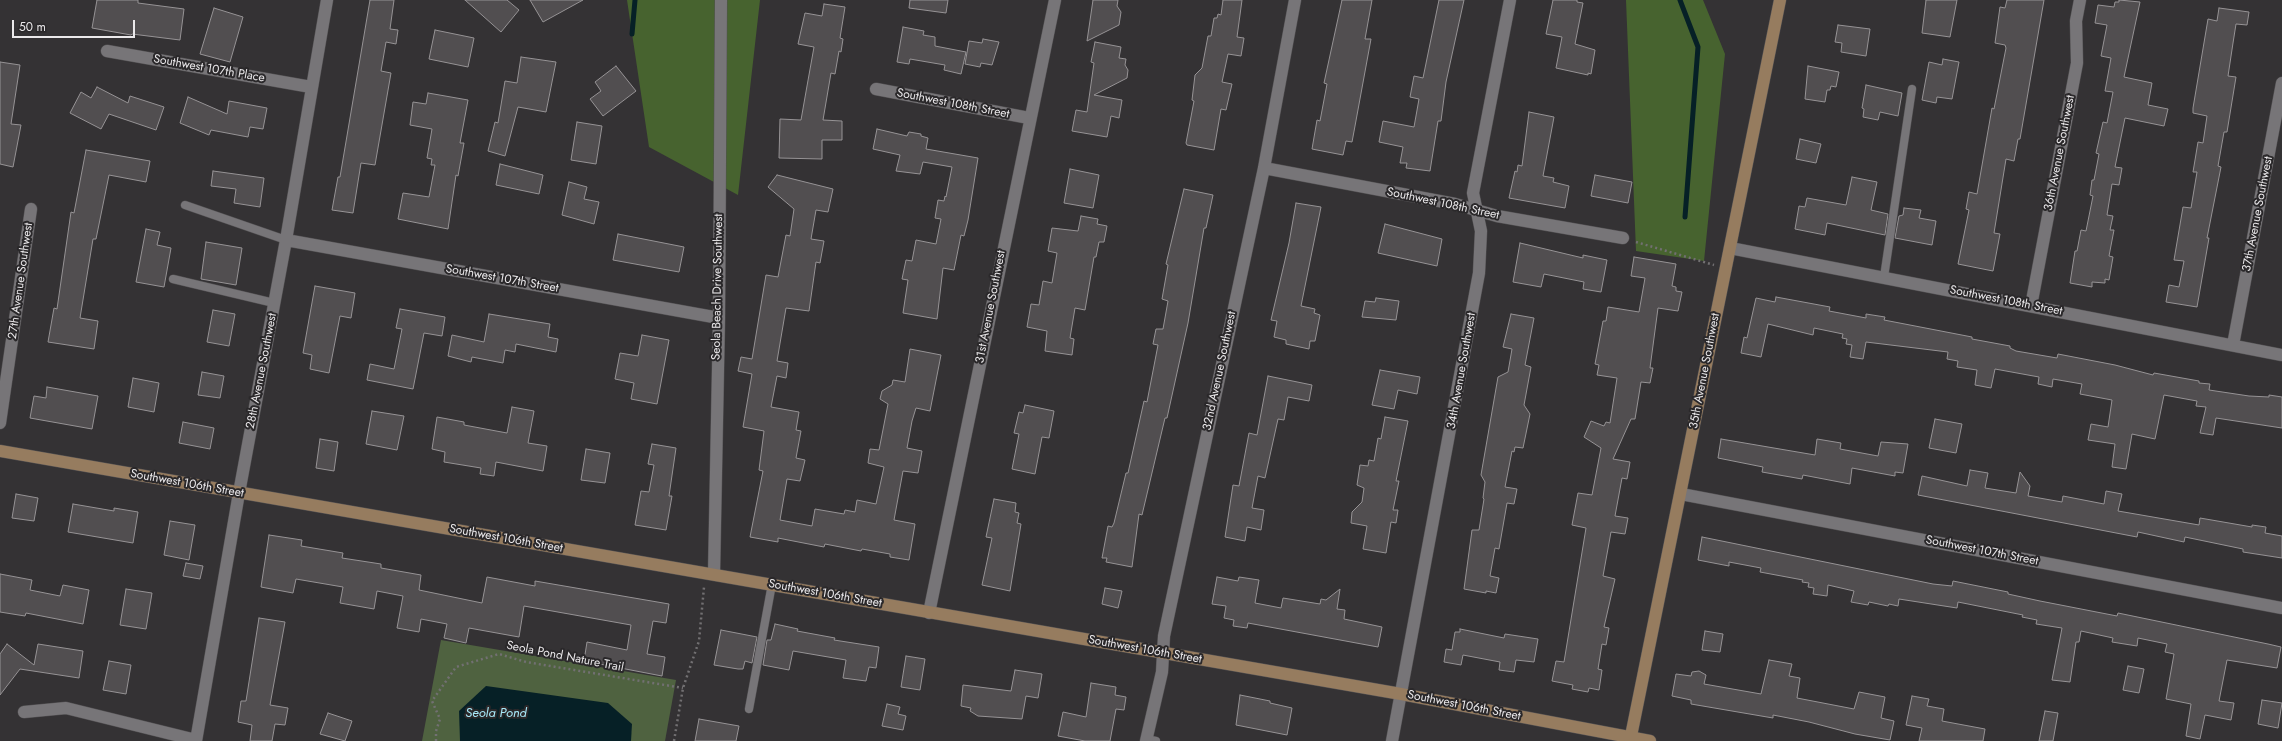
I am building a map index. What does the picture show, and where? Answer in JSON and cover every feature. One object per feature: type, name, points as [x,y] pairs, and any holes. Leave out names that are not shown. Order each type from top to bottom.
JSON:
[{"type":"street","name":"28th Avenue Southwest","points":[[196,740],[239,493],[286,240],[327,0]]},
{"type":"street","name":"Seola Beach Drive Southwest","points":[[710,573],[718,318],[721,0]]},
{"type":"street","name":"31st Avenue Southwest","points":[[929,613],[1029,118],[1055,0]]},
{"type":"street","name":"32nd Avenue Southwest","points":[[1150,740],[1162,672],[1166,629],[1264,168],[1295,0]]},
{"type":"street","name":"34th Avenue Southwest","points":[[1392,741],[1479,273],[1481,230],[1473,194],[1510,0]]},
{"type":"street","name":"35th Avenue Southwest","points":[[1630,739],[1681,494],[1780,0]]},
{"type":"street","name":"36th Avenue Southwest","points":[[2031,306],[2077,63],[2076,21],[2080,0]]},
{"type":"street","name":"Southwest 107th Place","points":[[107,51],[311,87]]},
{"type":"street","name":"37th Avenue Southwest","points":[[2233,345],[2282,83]]},
{"type":"street","name":"Southwest 108th Street","points":[[876,89],[1029,118]]},
{"type":"street","name":"Southwest 108th Street","points":[[1264,168],[1447,203],[1497,216],[1623,238]]},
{"type":"street","name":"27th Avenue Southwest","points":[[0,423],[31,209]]},
{"type":"street","name":"Southwest 107th Street","points":[[286,240],[718,318]]},
{"type":"street","name":"Southwest 108th Street","points":[[1730,248],[2282,355]]},
{"type":"street","name":"Southwest 106th Street","points":[[0,451],[1401,694],[1630,739],[1650,741]]},
{"type":"street","name":"Southwest 107th Street","points":[[1681,494],[2282,608]]},
{"type":"street","points":[[24,712],[66,708],[196,740]]},
{"type":"lane","points":[[1884,277],[1912,88]]},
{"type":"lane","points":[[185,206],[286,240]]},
{"type":"lane","points":[[173,279],[274,303]]},
{"type":"lane","points":[[749,709],[772,584]]},
{"type":"path","points":[[1623,238],[1726,268]]},
{"type":"path","points":[[674,741],[683,688],[699,641],[710,573]]},
{"type":"path","name":"Seola Pond Nature Trail","points":[[436,741],[436,731],[440,719],[432,701],[456,667],[499,654],[526,662],[683,688]]},
{"type":"green space","points":[[627,0],[760,0],[738,195],[649,147]]},
{"type":"green space","points":[[1626,0],[1703,0],[1725,54],[1704,261],[1636,251]]},
{"type":"green space","points":[[441,640],[676,680],[665,741],[422,741]]},
{"type":"water","name":"Seola Pond","points":[[486,686],[608,703],[632,724],[631,741],[460,741],[459,711]]},
{"type":"building","points":[[97,0],[138,0],[138,3],[184,9],[180,40],[131,35],[92,28]]},
{"type":"building","points":[[370,0],[394,0],[390,29],[398,30],[396,44],[386,42],[381,71],[391,73],[375,165],[361,163],[353,213],[332,210],[338,177],[340,177]]},
{"type":"building","points":[[465,0],[507,0],[519,10],[501,32]]},
{"type":"building","points":[[530,0],[583,0],[543,22]]},
{"type":"building","points":[[910,0],[948,0],[946,13],[909,8]]},
{"type":"building","points":[[1093,0],[1118,0],[1117,6],[1121,12],[1119,25],[1087,41]]},
{"type":"building","points":[[1223,0],[1242,0],[1237,37],[1244,38],[1241,56],[1228,54],[1222,82],[1232,84],[1226,110],[1221,109],[1214,150],[1187,145],[1186,143],[1194,101],[1192,100],[1195,75],[1202,68],[1208,36],[1211,36],[1214,18],[1217,18],[1218,14],[1221,15]]},
{"type":"building","points":[[1342,0],[1372,0],[1365,39],[1371,39],[1355,126],[1352,142],[1346,141],[1343,155],[1312,149],[1317,120],[1320,121],[1327,84],[1324,83]]},
{"type":"building","points":[[1439,0],[1464,0],[1446,82],[1441,121],[1438,121],[1430,171],[1406,168],[1407,163],[1400,163],[1403,147],[1379,142],[1383,121],[1414,127],[1419,99],[1410,97],[1414,76],[1423,78]]},
{"type":"building","points":[[1553,0],[1577,0],[1577,2],[1583,3],[1575,44],[1595,50],[1591,74],[1588,73],[1588,75],[1556,68],[1562,37],[1546,34]]},
{"type":"building","points":[[1926,0],[1957,0],[1950,37],[1922,33]]},
{"type":"building","points":[[2007,0],[2044,0],[2020,139],[2018,139],[2014,161],[2006,159],[1994,233],[2000,234],[1993,271],[1958,264],[1969,210],[1966,209],[1969,192],[1977,194],[1992,108],[1994,109],[2006,48],[2005,45],[1995,43],[2000,7],[2005,8]]},
{"type":"building","points":[[2119,0],[2140,2],[2124,77],[2152,83],[2148,105],[2168,109],[2164,126],[2125,118],[2115,167],[2122,168],[2119,185],[2112,184],[2107,215],[2113,216],[2110,230],[2114,230],[2109,256],[2113,257],[2109,280],[2105,279],[2105,283],[2092,282],[2092,287],[2070,283],[2075,251],[2077,251],[2081,230],[2086,231],[2093,196],[2090,195],[2092,180],[2094,180],[2099,154],[2096,153],[2103,122],[2107,123],[2113,92],[2105,91],[2111,58],[2101,56],[2107,25],[2095,23],[2098,5],[2114,7],[2115,2],[2119,2]]},
{"type":"building","points":[[824,4],[845,7],[840,38],[843,39],[841,52],[839,51],[835,74],[831,73],[823,120],[842,121],[842,140],[822,140],[822,159],[779,158],[780,119],[801,120],[814,47],[798,44],[805,13],[822,16]]},
{"type":"building","points":[[214,8],[243,17],[230,62],[200,54]]},
{"type":"building","points":[[2219,8],[2249,12],[2247,25],[2236,24],[2228,76],[2236,77],[2227,132],[2224,132],[2218,166],[2221,167],[2207,238],[2209,238],[2197,307],[2166,302],[2169,285],[2179,287],[2184,261],[2174,260],[2183,207],[2191,208],[2197,172],[2193,172],[2198,142],[2203,143],[2207,116],[2193,113],[2193,108],[2208,19],[2217,21]]},
{"type":"building","points":[[1838,25],[1870,29],[1866,56],[1841,52],[1842,43],[1835,42]]},
{"type":"building","points":[[903,27],[924,31],[923,35],[935,37],[935,46],[966,52],[961,74],[944,70],[945,65],[910,59],[909,64],[897,62]]},
{"type":"building","points":[[435,30],[474,38],[468,67],[429,59]]},
{"type":"building","points":[[983,39],[999,42],[992,65],[981,63],[980,67],[965,64],[969,41],[982,43]]},
{"type":"building","points":[[1095,42],[1121,47],[1119,58],[1126,59],[1125,65],[1128,70],[1127,78],[1094,95],[1122,100],[1119,118],[1111,116],[1107,137],[1072,131],[1076,110],[1087,112],[1094,63],[1091,62]]},
{"type":"building","points":[[521,57],[556,62],[546,112],[518,107],[505,156],[488,151],[495,122],[498,123],[505,81],[517,83]]},
{"type":"building","points":[[1943,59],[1959,62],[1952,99],[1937,97],[1936,103],[1922,100],[1929,62],[1942,65]]},
{"type":"building","points":[[0,62],[20,65],[11,124],[21,125],[13,167],[0,164]]},
{"type":"building","points":[[616,66],[636,91],[603,116],[590,99],[601,91],[595,82]]},
{"type":"building","points":[[1808,66],[1839,72],[1836,87],[1831,86],[1830,90],[1827,90],[1825,102],[1805,99]]},
{"type":"building","points":[[1866,85],[1902,93],[1898,116],[1880,112],[1878,120],[1863,117],[1864,109],[1862,108]]},
{"type":"building","points":[[97,87],[128,103],[130,96],[164,107],[156,130],[109,114],[101,129],[70,113],[81,92],[91,98]]},
{"type":"building","points":[[428,93],[468,100],[460,143],[464,143],[458,176],[456,175],[448,229],[398,219],[403,193],[429,197],[435,165],[431,165],[432,159],[427,158],[432,129],[410,125],[413,102],[426,104]]},
{"type":"building","points":[[188,97],[227,114],[229,101],[267,108],[263,129],[250,127],[248,137],[211,130],[209,135],[180,123]]},
{"type":"building","points":[[1529,112],[1554,117],[1543,176],[1554,178],[1553,182],[1569,186],[1565,208],[1509,198],[1515,171],[1517,172],[1518,165],[1522,166]]},
{"type":"building","points":[[577,122],[602,126],[596,164],[571,160]]},
{"type":"building","points":[[877,129],[907,136],[909,132],[921,134],[921,136],[928,138],[926,149],[978,158],[968,220],[964,236],[961,235],[954,270],[943,268],[937,319],[903,313],[908,280],[902,279],[906,260],[912,261],[916,240],[936,244],[941,219],[935,218],[938,200],[944,201],[945,196],[946,197],[952,167],[923,162],[920,174],[896,171],[900,155],[873,149]]},
{"type":"building","points":[[1800,139],[1821,144],[1816,163],[1796,159]]},
{"type":"building","points":[[86,150],[150,161],[146,182],[109,175],[96,239],[93,239],[80,318],[98,321],[94,349],[48,342],[54,308],[57,309],[71,212],[74,213]]},
{"type":"building","points":[[500,164],[543,175],[539,194],[496,185]]},
{"type":"building","points":[[1070,169],[1099,175],[1093,208],[1064,203]]},
{"type":"building","points":[[213,171],[264,178],[260,207],[234,203],[236,189],[211,186]]},
{"type":"building","points":[[777,175],[833,189],[828,212],[816,210],[811,239],[824,241],[820,263],[816,262],[809,311],[786,308],[777,361],[788,363],[786,378],[777,376],[771,407],[799,412],[796,430],[801,431],[796,458],[805,460],[800,481],[787,479],[780,520],[812,526],[815,509],[844,514],[845,510],[855,512],[857,500],[876,504],[884,467],[868,463],[870,449],[879,450],[888,404],[880,399],[882,391],[892,385],[893,380],[905,382],[910,349],[941,355],[930,411],[916,408],[912,421],[907,448],[922,451],[918,473],[903,471],[894,520],[915,524],[909,560],[890,557],[890,554],[862,549],[861,551],[825,544],[824,547],[778,538],[778,542],[750,537],[763,471],[759,470],[764,431],[743,427],[752,374],[738,371],[741,357],[752,359],[766,275],[778,277],[786,235],[790,236],[794,209],[768,187]]},
{"type":"building","points":[[1595,175],[1632,182],[1628,203],[1591,196]]},
{"type":"building","points":[[1852,177],[1877,182],[1871,210],[1888,214],[1885,235],[1827,223],[1825,235],[1795,229],[1799,206],[1805,207],[1807,198],[1846,205]]},
{"type":"building","points":[[569,182],[587,187],[584,199],[599,202],[594,224],[562,215]]},
{"type":"building","points":[[1184,189],[1213,195],[1206,228],[1204,228],[1188,323],[1167,418],[1165,418],[1142,515],[1139,514],[1132,567],[1106,562],[1107,558],[1102,558],[1108,526],[1112,527],[1114,523],[1126,473],[1128,473],[1144,401],[1147,402],[1158,345],[1153,344],[1156,329],[1163,329],[1168,301],[1162,299],[1168,265],[1166,264]]},
{"type":"building","points":[[1296,203],[1321,207],[1301,306],[1315,309],[1314,313],[1320,315],[1315,341],[1310,341],[1309,349],[1286,344],[1286,340],[1274,337],[1277,321],[1271,320],[1289,243]]},
{"type":"building","points":[[1904,208],[1921,210],[1919,218],[1936,221],[1932,245],[1895,238],[1899,216],[1903,215]]},
{"type":"building","points":[[1081,216],[1098,219],[1097,224],[1107,226],[1104,242],[1099,242],[1096,257],[1094,257],[1085,310],[1075,308],[1070,338],[1074,339],[1072,355],[1045,351],[1047,331],[1027,327],[1031,304],[1039,305],[1043,281],[1052,283],[1057,253],[1048,251],[1052,228],[1078,231]]},
{"type":"building","points":[[1385,224],[1442,239],[1437,266],[1378,253]]},
{"type":"building","points":[[146,229],[160,232],[157,245],[171,248],[164,287],[136,282]]},
{"type":"building","points":[[618,234],[684,247],[679,272],[613,260]]},
{"type":"building","points":[[206,242],[242,248],[236,285],[201,279]]},
{"type":"building","points":[[1520,243],[1583,258],[1583,255],[1607,260],[1601,292],[1583,289],[1584,282],[1544,274],[1541,287],[1513,282]]},
{"type":"building","points":[[1634,257],[1676,264],[1672,286],[1676,287],[1676,291],[1682,292],[1678,311],[1658,308],[1650,368],[1653,368],[1650,383],[1641,382],[1635,419],[1631,419],[1613,459],[1630,462],[1627,479],[1622,478],[1615,516],[1628,518],[1625,534],[1611,532],[1603,576],[1615,579],[1604,627],[1609,628],[1606,645],[1602,644],[1598,669],[1602,670],[1599,690],[1589,688],[1588,692],[1572,689],[1573,685],[1552,681],[1556,661],[1564,662],[1586,528],[1572,525],[1578,493],[1592,495],[1601,448],[1584,437],[1591,421],[1604,426],[1606,422],[1610,423],[1617,378],[1597,375],[1599,365],[1595,364],[1603,321],[1606,321],[1608,307],[1639,312],[1645,278],[1631,276]]},
{"type":"building","points":[[315,286],[355,293],[351,318],[340,316],[329,373],[310,369],[312,355],[303,353]]},
{"type":"building","points":[[1776,297],[1830,307],[1829,311],[1866,318],[1866,314],[1885,317],[1884,320],[2010,346],[2010,348],[2016,351],[2057,358],[2058,354],[2115,365],[2153,375],[2154,373],[2199,381],[2199,383],[2210,384],[2209,390],[2249,396],[2269,397],[2269,395],[2282,397],[2282,428],[2216,418],[2213,435],[2200,433],[2206,407],[2196,406],[2197,401],[2164,395],[2155,439],[2132,434],[2126,469],[2112,467],[2115,444],[2088,440],[2091,424],[2108,427],[2112,400],[2080,394],[2082,384],[2053,379],[2052,387],[2038,384],[2039,377],[1995,369],[1991,388],[1975,385],[1977,370],[1957,367],[1958,361],[1947,359],[1948,352],[1866,342],[1863,359],[1850,357],[1852,345],[1846,344],[1847,339],[1842,338],[1843,334],[1814,328],[1813,335],[1768,324],[1761,357],[1741,353],[1744,337],[1747,338],[1756,298],[1775,302]]},
{"type":"building","points":[[1376,298],[1399,301],[1396,320],[1362,317],[1365,301],[1375,302]]},
{"type":"building","points":[[400,309],[445,317],[442,336],[424,333],[413,389],[367,380],[370,364],[394,369],[402,329],[396,328]]},
{"type":"building","points":[[213,310],[235,314],[229,346],[207,342]]},
{"type":"building","points":[[489,314],[550,324],[548,337],[558,339],[556,352],[516,344],[515,352],[505,350],[503,363],[472,357],[471,362],[448,356],[452,335],[484,342]]},
{"type":"building","points":[[1511,314],[1534,318],[1525,365],[1531,367],[1524,405],[1530,414],[1523,448],[1515,447],[1514,452],[1512,451],[1505,487],[1517,489],[1514,504],[1507,503],[1499,549],[1495,548],[1490,576],[1499,578],[1496,593],[1486,591],[1486,593],[1464,589],[1472,530],[1479,530],[1484,499],[1485,482],[1481,475],[1498,377],[1508,372],[1512,349],[1503,347]]},
{"type":"building","points":[[642,335],[669,340],[657,404],[631,399],[634,383],[615,379],[620,353],[638,356]]},
{"type":"building","points":[[1380,370],[1420,377],[1417,394],[1398,390],[1394,409],[1372,405]]},
{"type":"building","points":[[202,372],[224,376],[220,398],[198,395]]},
{"type":"building","points":[[1268,376],[1312,385],[1309,401],[1288,397],[1284,420],[1278,419],[1265,478],[1258,476],[1252,508],[1264,510],[1261,530],[1247,527],[1245,541],[1225,537],[1233,485],[1239,486],[1249,433],[1257,435]]},
{"type":"building","points":[[133,378],[159,383],[154,412],[128,407]]},
{"type":"building","points":[[47,387],[98,396],[92,429],[30,418],[34,396],[46,398]]},
{"type":"building","points":[[1025,405],[1054,411],[1049,438],[1042,437],[1035,474],[1012,469],[1019,434],[1014,433],[1019,412],[1023,413]]},
{"type":"building","points":[[512,407],[534,411],[528,443],[547,446],[543,471],[496,462],[494,476],[480,474],[481,468],[444,462],[445,452],[432,449],[437,417],[464,422],[464,425],[507,433]]},
{"type":"building","points":[[372,411],[404,416],[397,450],[366,444]]},
{"type":"building","points":[[1385,417],[1408,421],[1396,481],[1399,481],[1393,510],[1398,510],[1396,523],[1391,522],[1386,553],[1363,549],[1367,526],[1351,523],[1352,512],[1362,502],[1364,488],[1357,485],[1360,465],[1368,466],[1369,460],[1374,461],[1378,438],[1381,439]]},
{"type":"building","points":[[1935,419],[1962,424],[1956,453],[1929,448]]},
{"type":"building","points":[[183,422],[214,428],[210,449],[179,443]]},
{"type":"building","points":[[320,439],[338,442],[334,471],[316,468]]},
{"type":"building","points":[[1721,439],[1815,455],[1817,439],[1841,443],[1840,449],[1878,456],[1881,442],[1908,444],[1903,473],[1895,472],[1895,476],[1852,468],[1850,484],[1803,475],[1802,479],[1762,472],[1763,467],[1718,458]]},
{"type":"building","points":[[652,444],[676,448],[669,496],[672,496],[666,530],[635,525],[641,491],[649,492],[654,465],[648,464]]},
{"type":"building","points":[[586,449],[610,453],[605,483],[581,480]]},
{"type":"building","points":[[1970,470],[1988,473],[1985,488],[2016,493],[2020,472],[2030,486],[2028,496],[2062,502],[2063,496],[2104,504],[2106,491],[2122,494],[2118,511],[2199,525],[2200,518],[2252,527],[2252,525],[2266,527],[2265,533],[2282,536],[2282,558],[2243,552],[2243,549],[2185,537],[2184,542],[2138,532],[2137,537],[1918,495],[1922,476],[1967,486]]},
{"type":"building","points":[[16,494],[38,498],[34,521],[12,518]]},
{"type":"building","points":[[994,499],[1016,503],[1015,512],[1019,513],[1017,523],[1021,524],[1010,591],[982,585],[992,538],[986,537]]},
{"type":"building","points":[[73,504],[114,511],[114,508],[138,512],[133,543],[68,532]]},
{"type":"building","points":[[170,521],[195,525],[189,560],[164,555]]},
{"type":"building","points":[[269,535],[302,540],[301,546],[343,553],[342,558],[381,564],[381,568],[421,575],[419,590],[482,603],[487,577],[535,586],[535,581],[669,604],[666,623],[653,621],[647,654],[665,657],[662,676],[584,661],[587,642],[627,650],[631,625],[524,606],[519,637],[469,628],[466,643],[444,638],[447,624],[421,619],[419,632],[397,628],[403,596],[377,591],[374,609],[340,603],[343,587],[296,579],[293,593],[261,587]]},
{"type":"building","points":[[1702,537],[1933,584],[1952,586],[1953,581],[2008,592],[2008,594],[2040,601],[2117,616],[2118,613],[2268,644],[2281,647],[2277,668],[2227,660],[2219,701],[2234,703],[2231,720],[2205,715],[2200,739],[2186,736],[2191,704],[2166,699],[2174,654],[2165,652],[2167,644],[2138,638],[2137,646],[2112,642],[2113,638],[2081,631],[2079,642],[2076,642],[2070,682],[2052,680],[2062,628],[2036,624],[2037,620],[2022,617],[2023,615],[1958,602],[1957,608],[1899,599],[1898,606],[1889,604],[1888,606],[1869,602],[1868,605],[1851,602],[1854,591],[1828,585],[1827,596],[1813,594],[1814,588],[1808,587],[1809,583],[1802,582],[1803,580],[1760,572],[1761,568],[1729,562],[1729,566],[1698,560]]},
{"type":"building","points":[[186,563],[203,566],[200,579],[183,576]]},
{"type":"building","points":[[0,574],[32,580],[30,590],[60,596],[63,585],[89,590],[83,624],[26,613],[25,616],[0,612]]},
{"type":"building","points":[[1217,577],[1238,581],[1239,577],[1259,580],[1255,603],[1281,608],[1283,598],[1320,604],[1321,599],[1326,600],[1340,589],[1337,609],[1345,610],[1344,619],[1382,627],[1378,647],[1248,623],[1247,628],[1233,626],[1234,620],[1224,618],[1226,606],[1212,604]]},
{"type":"building","points":[[1105,588],[1122,591],[1118,608],[1102,604]]},
{"type":"building","points":[[126,589],[152,593],[146,629],[120,625]]},
{"type":"building","points":[[259,618],[285,622],[270,705],[288,708],[285,725],[275,724],[272,741],[250,741],[252,725],[238,722],[241,701],[246,701]]},
{"type":"building","points":[[775,624],[798,629],[797,631],[835,638],[834,640],[879,647],[876,668],[869,667],[866,681],[843,678],[846,660],[793,651],[789,670],[763,665],[767,640],[771,640]]},
{"type":"building","points":[[1460,629],[1504,638],[1505,634],[1538,639],[1534,662],[1516,660],[1514,672],[1499,670],[1500,662],[1463,655],[1461,665],[1444,662],[1446,649],[1452,650],[1455,632],[1460,632]]},
{"type":"building","points":[[721,630],[757,637],[752,663],[745,661],[743,669],[714,665]]},
{"type":"building","points":[[1705,631],[1723,634],[1720,652],[1702,650]]},
{"type":"building","points":[[7,644],[34,665],[38,644],[83,651],[79,678],[20,669],[0,695],[0,654]]},
{"type":"building","points":[[906,656],[925,659],[920,690],[901,687]]},
{"type":"building","points":[[1769,660],[1792,664],[1789,676],[1800,678],[1797,698],[1854,709],[1859,692],[1885,697],[1881,718],[1894,721],[1890,740],[1855,734],[1809,722],[1773,715],[1773,718],[1691,704],[1691,700],[1672,696],[1676,674],[1691,676],[1692,672],[1699,671],[1706,675],[1704,684],[1761,694]]},
{"type":"building","points":[[109,661],[131,665],[126,694],[103,690]]},
{"type":"building","points":[[2128,666],[2144,669],[2139,693],[2123,690]]},
{"type":"building","points":[[1015,670],[1042,674],[1038,698],[1026,696],[1022,719],[978,716],[970,711],[971,708],[961,706],[963,685],[1011,691]]},
{"type":"building","points":[[1091,683],[1116,687],[1115,695],[1126,697],[1124,710],[1116,709],[1110,741],[1085,741],[1058,736],[1063,712],[1086,717]]},
{"type":"building","points":[[1240,695],[1270,701],[1270,703],[1292,708],[1287,735],[1236,725]]},
{"type":"building","points":[[1912,696],[1929,699],[1927,706],[1944,709],[1942,721],[1985,729],[1983,741],[1919,741],[1922,728],[1906,725]]},
{"type":"building","points":[[2262,700],[2282,703],[2278,728],[2258,724]]},
{"type":"building","points":[[887,704],[900,707],[898,714],[906,716],[903,730],[882,726]]},
{"type":"building","points":[[2045,711],[2058,713],[2053,741],[2039,741]]},
{"type":"building","points":[[328,713],[352,721],[345,741],[320,734]]},
{"type":"building","points":[[699,719],[739,726],[736,741],[695,741]]},
{"type":"waterway","points":[[632,34],[635,0]]},
{"type":"waterway","points":[[1680,0],[1698,47],[1685,217]]}]
